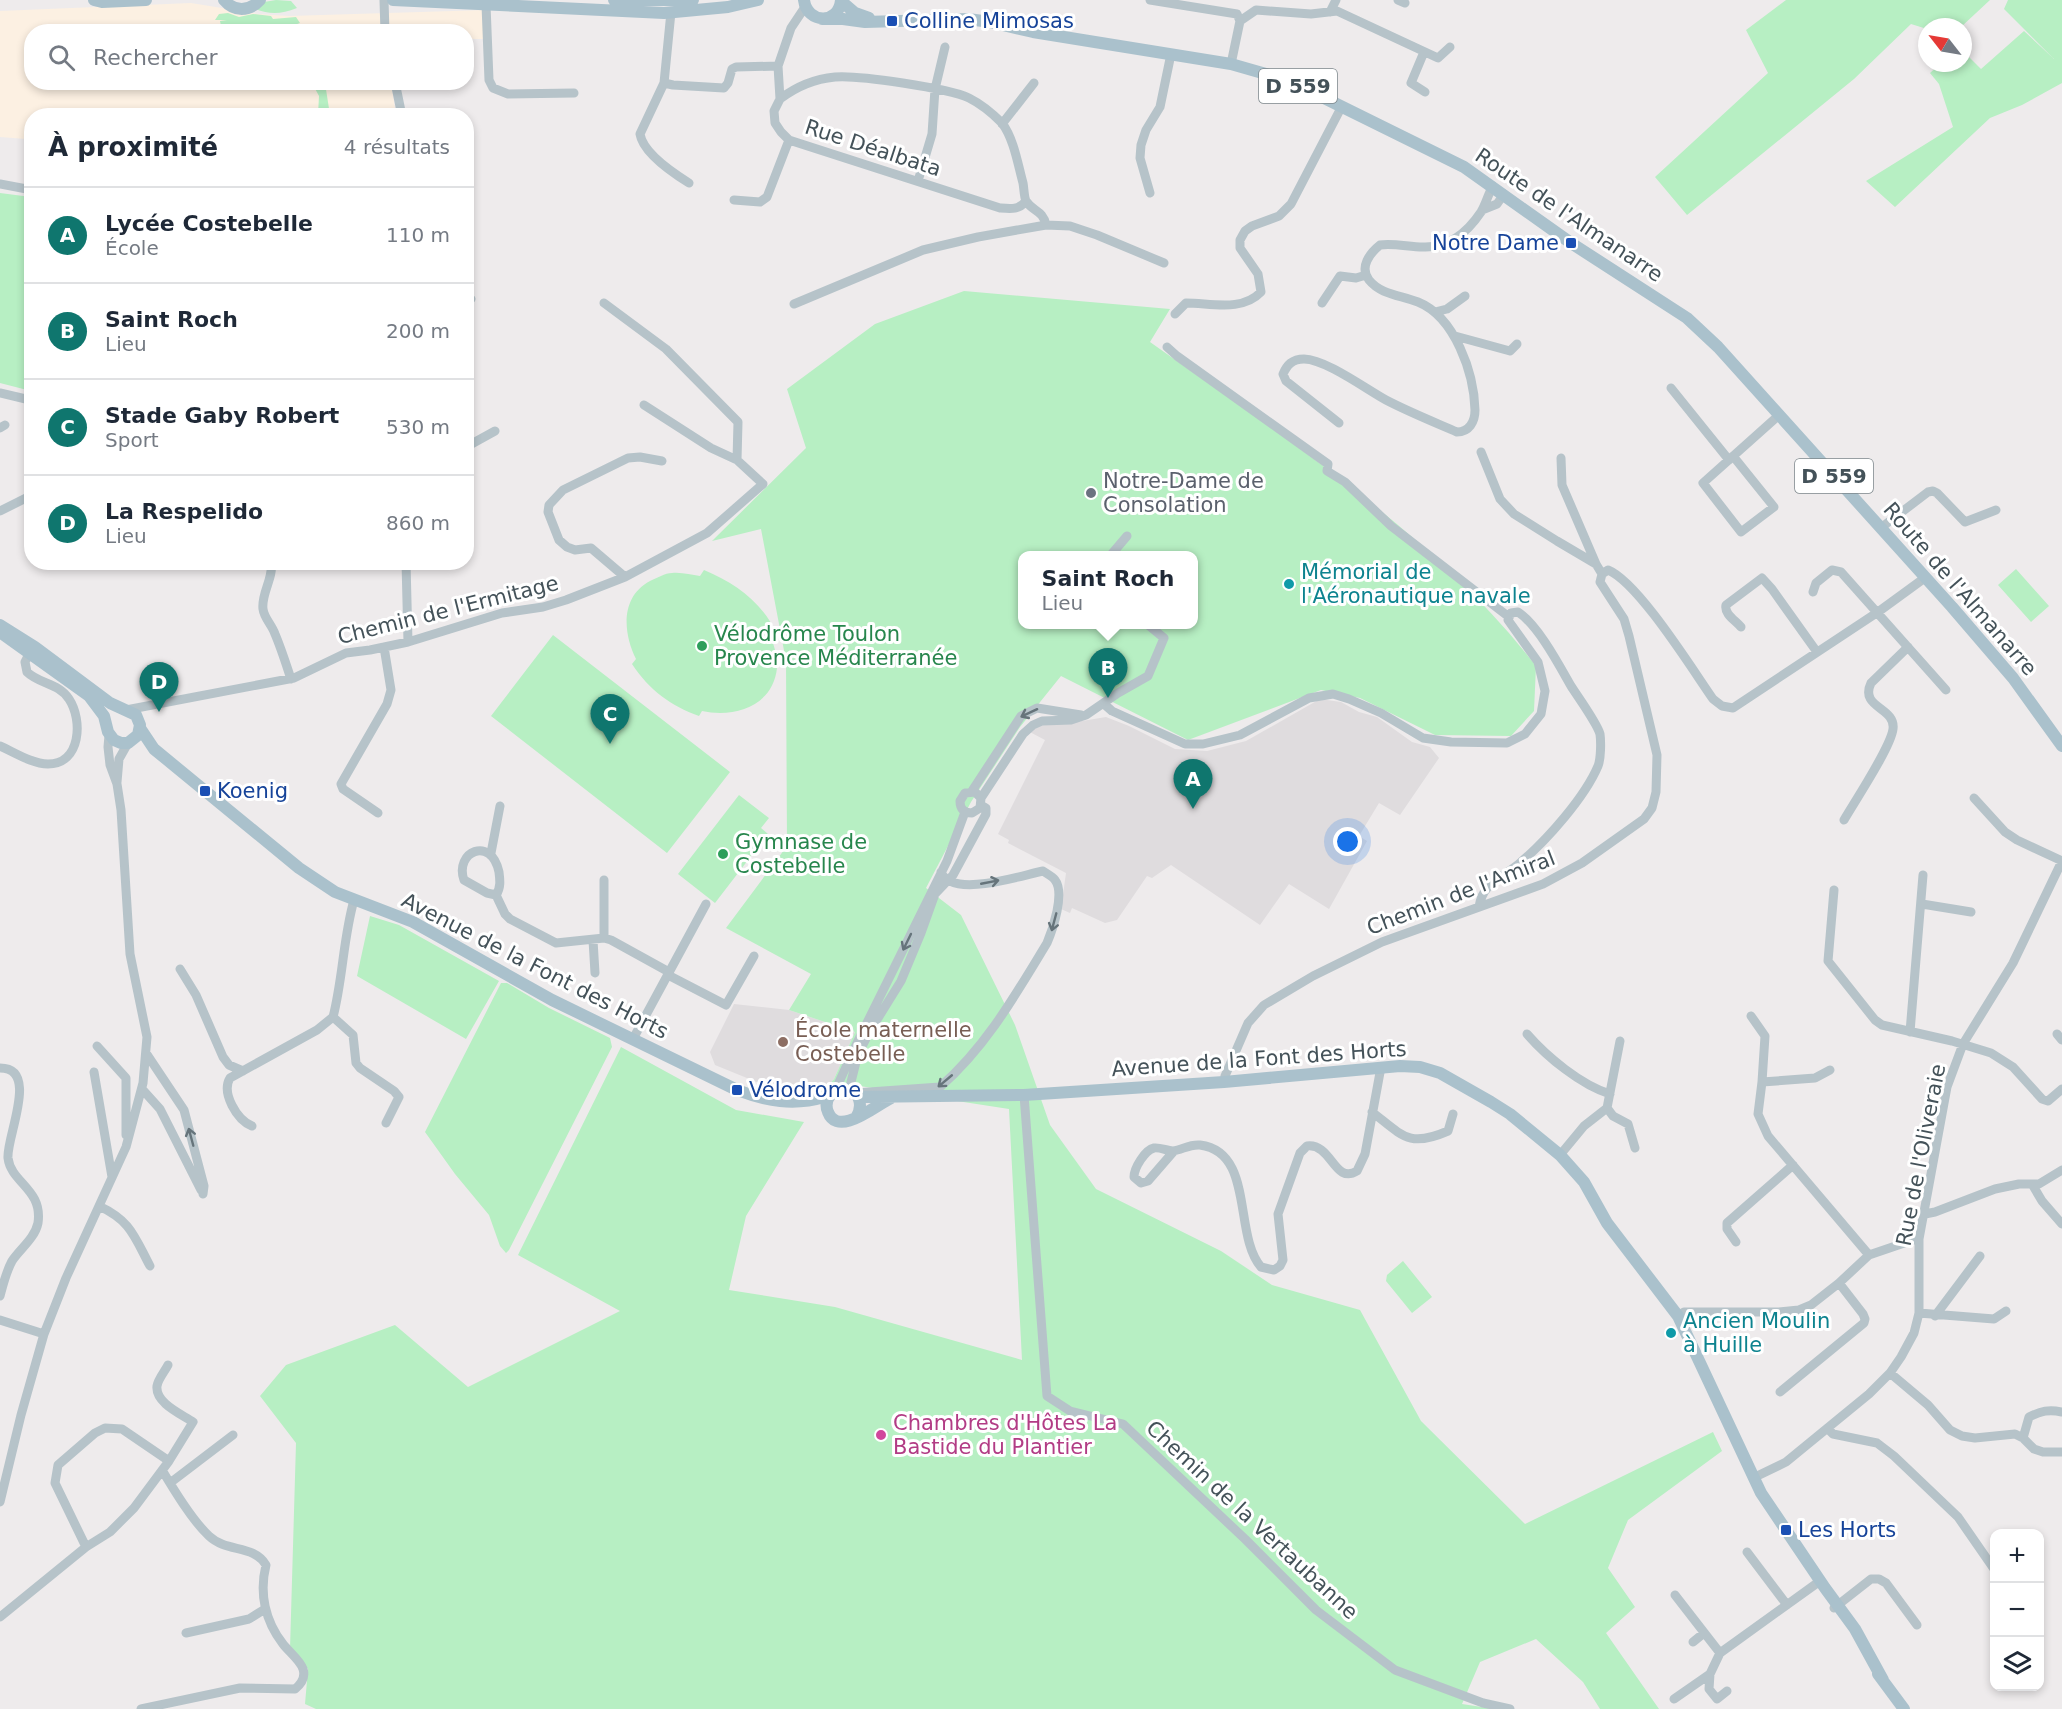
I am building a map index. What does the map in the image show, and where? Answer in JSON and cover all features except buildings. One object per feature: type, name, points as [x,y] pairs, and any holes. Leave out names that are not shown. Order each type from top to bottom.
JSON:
[{"type":"main road","points":[[94,0],[146,0]]},
{"type":"main road","points":[[224,0],[229,6],[240,10],[252,7],[260,0]]},
{"type":"main road","points":[[393,0],[671,12],[728,7],[758,0]]},
{"type":"main road","points":[[614,0],[693,0]]},
{"type":"main road","points":[[807,7],[833,16],[840,7],[841,0]]},
{"type":"main road","name":"Route de l'Almanarre","points":[[841,0],[855,13],[879,21]]},
{"type":"main road","name":"Route de l'Almanarre","points":[[807,7],[843,19],[865,22],[969,19],[1033,32],[1231,64],[1283,79],[1464,167],[1571,243],[1688,318],[1718,347],[1926,577],[2013,678],[2062,746]]},
{"type":"main road","points":[[0,625],[110,703],[136,715],[140,725],[138,735],[128,743],[117,742],[108,731],[98,707],[89,696],[0,632]]},
{"type":"main road","points":[[108,731],[112,715],[125,710]]},
{"type":"main road","name":"Avenue de la Font des Horts","points":[[140,725],[154,749],[299,868],[335,892],[413,922],[552,1000],[737,1090],[769,1101],[784,1103],[824,1097],[833,1092]]},
{"type":"main road","name":"Avenue de la Font des Horts","points":[[128,743],[154,749]]},
{"type":"main road","name":"Avenue de la Font des Horts","points":[[854,1093],[892,1097],[1024,1095],[1224,1082],[1382,1067],[1420,1067],[1459,1082],[1510,1114],[1560,1155],[1584,1182],[1607,1223],[1678,1316],[1753,1478],[1836,1607],[1866,1647],[1883,1680],[1904,1709]]},
{"type":"main road","points":[[842,1089],[854,1093],[860,1107],[856,1118],[847,1122],[837,1122],[828,1112],[827,1100],[833,1092],[842,1089]]},
{"type":"main road","name":"Avenue de la Font des Horts","points":[[856,1118],[892,1097]]},
{"type":"main road","name":"Avenue de la Font des Horts","points":[[798,1101],[818,1106],[828,1112]]},
{"type":"street","points":[[384,0],[385,24]]},
{"type":"street","points":[[1150,0],[1237,14],[1240,21],[1231,64]]},
{"type":"street","points":[[1330,12],[1336,0]]},
{"type":"street","points":[[486,5],[489,80],[493,88],[508,94],[574,93]]},
{"type":"street","name":"Rue Déalbata","points":[[807,7],[791,27],[778,66],[780,99],[774,111],[775,123],[789,140],[1000,208],[1022,207],[1026,201]]},
{"type":"street","points":[[1240,21],[1256,10],[1311,14],[1338,11],[1438,58],[1449,47]]},
{"type":"street","points":[[671,12],[664,83],[640,134],[641,140],[665,167],[689,183]]},
{"type":"street","points":[[918,182],[932,134],[935,89],[945,47]]},
{"type":"street","points":[[1424,52],[1411,83],[1425,92]]},
{"type":"street","points":[[1150,193],[1140,158],[1141,145],[1146,130],[1160,107],[1171,54]]},
{"type":"street","points":[[664,83],[724,88],[732,69],[736,67],[778,66]]},
{"type":"street","points":[[780,99],[809,82],[852,76],[951,92],[969,98],[1002,124],[1013,147],[1026,201],[1044,216],[1046,225]]},
{"type":"street","points":[[1002,124],[1034,83]]},
{"type":"street","points":[[397,90],[400,108]]},
{"type":"street","points":[[1175,314],[1186,303],[1242,305],[1254,299],[1261,292],[1258,274],[1240,248],[1240,240],[1245,231],[1252,226],[1279,216],[1291,204],[1342,106]]},
{"type":"street","points":[[734,200],[760,202],[767,197],[789,140]]},
{"type":"street","points":[[0,184],[24,188]]},
{"type":"street","points":[[1339,423],[1286,381],[1283,374],[1292,361],[1308,359],[1329,367],[1387,401],[1458,432],[1465,431],[1473,422],[1475,410],[1472,383],[1455,336],[1435,312],[1418,302],[1396,297],[1381,290],[1369,280],[1365,264],[1380,245],[1430,247],[1450,243],[1463,233],[1482,210],[1493,186]]},
{"type":"street","points":[[1482,210],[1497,204],[1504,194]]},
{"type":"street","points":[[794,304],[923,250],[1046,225],[1070,226],[1164,263]]},
{"type":"street","points":[[1322,303],[1340,276],[1356,278],[1366,275]]},
{"type":"street","points":[[1435,312],[1447,309],[1465,296]]},
{"type":"street","points":[[604,303],[666,349],[738,422],[736,460],[711,448],[644,405]]},
{"type":"street","points":[[1455,336],[1510,351],[1517,344]]},
{"type":"street","points":[[1167,346],[1177,356],[1328,464],[1327,471],[1346,482],[1391,526],[1509,617]]},
{"type":"street","points":[[1671,388],[1731,458],[1773,507],[1742,532],[1703,483],[1731,458],[1779,415]]},
{"type":"street","points":[[0,393],[24,399]]},
{"type":"street","points":[[474,443],[495,431]]},
{"type":"street","points":[[1481,452],[1500,499],[1514,514],[1596,564]]},
{"type":"street","points":[[625,577],[591,548],[575,550],[559,540],[548,512],[549,505],[563,490],[628,458],[640,457],[662,461]]},
{"type":"street","name":"Chemin de l'Amiral","points":[[1224,1082],[1248,1023],[1264,1005],[1313,976],[1382,942],[1543,884],[1582,863],[1644,819],[1652,808],[1656,792],[1657,755],[1629,636],[1624,620],[1600,582],[1602,574],[1562,485],[1561,458]]},
{"type":"street","name":"Chemin de l'Ermitage","points":[[125,710],[291,679],[346,653],[408,642],[502,613],[543,607],[625,577],[707,533],[763,484],[736,460]]},
{"type":"street","points":[[1882,527],[1928,492],[1933,491],[1938,493],[1965,522],[1996,510]]},
{"type":"street","points":[[0,511],[24,499]]},
{"type":"street","points":[[1114,551],[1127,536]]},
{"type":"street","points":[[271,570],[263,597],[263,609],[274,631],[291,679]]},
{"type":"street","points":[[406,570],[408,642]]},
{"type":"street","points":[[1602,574],[1608,570],[1617,574],[1646,605],[1713,699],[1722,706],[1733,708],[1878,612],[1926,577]]},
{"type":"street","points":[[1813,592],[1816,583],[1832,570],[1841,572],[1946,690]]},
{"type":"street","points":[[1741,627],[1727,613],[1726,605],[1762,578],[1773,589],[1817,652]]},
{"type":"street","points":[[1104,704],[1112,711],[1185,744],[1203,744],[1240,735],[1309,698],[1333,694],[1381,713],[1423,738],[1451,742],[1508,743],[1525,734],[1541,714],[1545,691],[1538,662],[1508,620],[1510,613],[1518,612],[1526,617],[1551,652],[1600,733],[1599,764],[1559,824],[1520,862],[1487,887],[1481,895],[1479,907]]},
{"type":"street","points":[[965,812],[975,812],[1023,734],[1033,725],[1042,721],[1071,720],[1086,715],[1148,676],[1164,638],[1153,629]]},
{"type":"street","points":[[378,813],[343,789],[341,784],[387,704],[391,690],[384,647]]},
{"type":"street","points":[[1844,820],[1887,744],[1893,728],[1892,718],[1870,699],[1868,690],[1871,683],[1908,647]]},
{"type":"street","points":[[0,747],[36,762],[48,764],[63,760],[69,755],[76,741],[77,722],[70,699],[55,686],[37,680],[27,672],[25,662],[31,654],[37,654],[64,669]]},
{"type":"street","points":[[140,725],[142,714],[151,706]]},
{"type":"street","points":[[965,812],[960,801],[965,793],[972,791],[1021,716],[1037,708],[1086,715]]},
{"type":"street","points":[[0,1502],[44,1334],[66,1278],[126,1147],[142,1089],[147,1037],[130,954],[121,810],[117,784],[110,765],[108,731]]},
{"type":"street","points":[[117,784],[119,759],[128,743]]},
{"type":"street","points":[[941,872],[948,881],[985,884],[1043,871],[1056,881],[1059,888],[1056,917],[1047,943],[994,1028],[940,1087],[854,1093],[851,1082],[858,1054],[901,981],[935,894],[948,881],[986,814],[986,808],[972,791]]},
{"type":"street","points":[[1974,798],[2005,832],[2062,861]]},
{"type":"street","points":[[491,853],[500,806]]},
{"type":"street","points":[[833,1092],[941,872],[965,812]]},
{"type":"street","points":[[496,895],[500,878],[496,861],[491,853],[481,850],[470,854],[464,861],[461,871],[464,880],[474,887],[496,895],[510,919],[556,944],[604,938],[611,940],[726,1005],[754,956]]},
{"type":"street","name":"Rue de l'Oliveraie","points":[[1753,1478],[1786,1462],[1869,1394],[1890,1373],[1914,1333],[1919,1313],[1919,1239],[1947,1087],[1963,1044],[2013,963],[2062,861]]},
{"type":"street","points":[[1910,1032],[1923,875]]},
{"type":"street","points":[[604,880],[604,938]]},
{"type":"street","points":[[1834,890],[1828,962],[1875,1020],[1882,1025],[1991,1053],[2005,1060],[2042,1099],[2048,1101],[2062,1089]]},
{"type":"street","points":[[252,1126],[244,1123],[226,1090],[230,1078],[317,1030],[333,1017],[340,987],[347,925],[354,900]]},
{"type":"street","points":[[633,1039],[706,904]]},
{"type":"street","points":[[1922,904],[1971,912]]},
{"type":"street","points":[[593,940],[595,973]]},
{"type":"street","points":[[180,969],[196,995],[223,1057],[229,1065],[243,1071]]},
{"type":"street","points":[[1751,1016],[1765,1036],[1758,1114],[1762,1126],[1869,1255]]},
{"type":"street","points":[[333,1017],[352,1035],[356,1063],[360,1068],[394,1091],[399,1097],[386,1123]]},
{"type":"street","points":[[1527,1034],[1546,1055],[1593,1089],[1610,1094]]},
{"type":"street","points":[[1560,1155],[1584,1126],[1607,1108],[1620,1041]]},
{"type":"street","points":[[97,1046],[126,1078],[126,1147]]},
{"type":"street","points":[[142,1089],[160,1109],[203,1194],[204,1186],[183,1110],[146,1053]]},
{"type":"street","points":[[1174,1151],[1154,1148],[1149,1151],[1135,1169],[1134,1177],[1141,1183],[1148,1181],[1174,1151],[1187,1146],[1197,1145],[1212,1149],[1225,1158],[1234,1172],[1239,1186],[1244,1222],[1255,1259],[1261,1267],[1274,1270],[1283,1260],[1278,1214],[1302,1149],[1310,1145],[1322,1149],[1340,1172],[1357,1171],[1363,1161],[1382,1067]]},
{"type":"street","points":[[0,1068],[13,1073],[20,1082],[21,1093],[8,1159],[15,1174],[30,1190],[38,1212],[38,1224],[34,1234],[11,1263],[0,1296]]},
{"type":"street","points":[[1762,1082],[1815,1078],[1830,1070]]},
{"type":"street","points":[[94,1072],[112,1177]]},
{"type":"street","name":"Chemin de la Vertaubanne","points":[[1024,1095],[1047,1395],[1070,1411],[1123,1424],[1245,1539],[1316,1610],[1395,1670],[1483,1703],[1510,1709]]},
{"type":"street","points":[[1607,1108],[1613,1116],[1628,1125],[1635,1148]]},
{"type":"street","points":[[1372,1112],[1404,1135],[1413,1139],[1428,1140],[1448,1131],[1453,1114]]},
{"type":"street","points":[[1736,1242],[1727,1229],[1726,1223],[1793,1165]]},
{"type":"street","points":[[1925,1214],[1995,1189],[2019,1184],[2039,1184],[2062,1170]]},
{"type":"street","points":[[2032,1184],[2042,1201],[2062,1224]]},
{"type":"street","points":[[99,1206],[128,1224],[150,1266]]},
{"type":"street","points":[[1678,1316],[1684,1312],[1799,1310],[1810,1305],[1839,1283],[1869,1255],[1919,1239]]},
{"type":"street","points":[[1935,1316],[1980,1256]]},
{"type":"street","points":[[1780,1392],[1864,1323],[1863,1314],[1839,1283]]},
{"type":"street","points":[[1919,1313],[1994,1319],[2006,1311]]},
{"type":"street","points":[[0,1320],[44,1334]]},
{"type":"street","points":[[0,1617],[4,1609],[86,1547],[110,1532],[134,1509],[169,1461],[193,1422],[165,1403],[158,1395],[157,1384],[168,1365]]},
{"type":"street","points":[[1890,1373],[1928,1405],[1950,1430],[1962,1436],[1975,1438],[2015,1434],[2023,1438],[2034,1449],[2043,1452],[2062,1452]]},
{"type":"street","points":[[2023,1438],[2029,1417],[2051,1410],[2062,1412]]},
{"type":"street","points":[[86,1547],[55,1483],[58,1465],[95,1433],[105,1428],[122,1429],[169,1461]]},
{"type":"street","points":[[1828,1429],[1833,1434],[1877,1443],[1894,1456],[1958,1517],[1990,1562]]},
{"type":"street","points":[[170,1483],[233,1435]]},
{"type":"street","points":[[141,1709],[240,1688],[295,1689],[305,1676],[303,1667],[281,1641],[265,1609],[262,1579],[266,1565],[261,1557],[254,1552],[235,1549],[219,1543],[209,1536],[162,1470]]},
{"type":"street","points":[[1747,1552],[1787,1605]]},
{"type":"street","points":[[1836,1607],[1871,1579],[1879,1579],[1886,1583],[1917,1625]]},
{"type":"street","points":[[1727,1691],[1717,1699],[1708,1689],[1710,1674],[1720,1653],[1787,1605],[1823,1584]]},
{"type":"street","points":[[1675,1595],[1720,1653]]},
{"type":"street","points":[[186,1633],[249,1619],[265,1609]]},
{"type":"street","points":[[1693,1642],[1704,1633]]},
{"type":"street","points":[[1674,1699],[1710,1674]]},
{"type":"shaded area","points":[[191,3],[259,14],[289,16],[486,10],[484,39],[474,39],[474,24],[24,24],[24,90],[392,90],[395,108],[24,108],[24,139],[0,137],[0,11]]},
{"type":"shaded area","points":[[1320,699],[1341,702],[1359,712],[1377,717],[1412,742],[1430,747],[1439,758],[1400,815],[1379,803],[1359,836],[1367,841],[1329,909],[1289,884],[1260,925],[1171,865],[1152,878],[1147,876],[1117,920],[1105,923],[1072,908],[1070,913],[1061,909],[1066,873],[1008,843],[1009,840],[998,834],[1045,740],[1028,731],[1041,723],[1070,723],[1106,717],[1175,749],[1207,751],[1246,741]]},
{"type":"shaded area","name":"École maternelle Costebelle","points":[[734,1004],[789,1010],[855,1032],[834,1079],[828,1086],[797,1088],[764,1085],[715,1065],[710,1052]]},
{"type":"green space","points":[[1786,0],[1990,0],[1971,18],[1918,18],[1918,26],[1911,24],[1854,79],[1687,215],[1655,177],[1768,73],[1746,30]]},
{"type":"green space","points":[[2008,0],[2062,0],[2062,83],[2022,105],[1990,118],[1895,207],[1866,181],[1953,127],[1939,84],[1930,73],[1972,72],[1972,60],[1981,69],[2024,31],[2054,59],[2004,9]]},
{"type":"green space","points":[[291,1],[297,8],[276,13],[255,9],[264,2]]},
{"type":"green space","points":[[228,13],[239,17],[253,14],[271,16],[273,19],[296,17],[300,23],[221,24],[220,21],[227,20],[215,20],[219,14]]},
{"type":"green space","points":[[316,90],[326,90],[329,108],[318,108],[319,96]]},
{"type":"green space","points":[[0,193],[24,196],[24,389],[0,383]]},
{"type":"green space","points":[[964,291],[1170,309],[1150,342],[1305,452],[1404,530],[1495,618],[1536,666],[1534,711],[1511,736],[1435,735],[1360,698],[1321,690],[1188,740],[1061,676],[1020,727],[971,802],[926,888],[961,915],[1015,1025],[1050,1125],[1096,1189],[1221,1251],[1272,1285],[1360,1310],[1421,1421],[1525,1524],[1713,1432],[1722,1451],[1628,1520],[1608,1568],[1635,1607],[1606,1633],[1659,1709],[1600,1709],[1583,1682],[1536,1639],[1480,1662],[1462,1704],[1495,1709],[316,1709],[305,1704],[308,1669],[290,1649],[296,1443],[260,1396],[286,1365],[395,1325],[468,1387],[620,1311],[518,1255],[621,1047],[736,1110],[804,1122],[746,1216],[729,1290],[835,1307],[1022,1360],[1009,1109],[853,1085],[828,1086],[834,1079],[855,1032],[789,1010],[811,974],[726,928],[787,846],[786,661],[761,529],[712,541],[806,448],[787,389],[875,324]]},
{"type":"green space","points":[[2016,569],[2049,606],[2031,622],[1998,585]]},
{"type":"green space","name":"Vélodrôme Toulon Provence Méditerranée","points":[[704,570],[742,591],[765,614],[771,623],[767,627],[776,652],[777,668],[774,681],[760,700],[739,710],[727,713],[702,711],[699,716],[661,696],[632,664],[636,659],[628,638],[627,616],[633,596],[650,581],[669,573],[700,576]]},
{"type":"green space","points":[[553,635],[730,772],[667,853],[491,716]]},
{"type":"green space","name":"Gymnase de Costebelle","points":[[739,795],[769,818],[761,828],[768,834],[715,903],[678,874]]},
{"type":"green space","points":[[370,916],[399,925],[499,981],[466,1039],[357,976]]},
{"type":"green space","points":[[501,983],[507,983],[549,1008],[610,1038],[612,1047],[506,1253],[500,1246],[489,1215],[455,1174],[425,1132]]},
{"type":"green space","points":[[1403,1261],[1432,1297],[1412,1313],[1386,1281],[1387,1275]]},
{"type":"place","name":"Colline Mimosas","points":[[892,21]]},
{"type":"place","name":"Notre Dame","points":[[1571,243]]},
{"type":"place","name":"Notre-Dame de Consolation","points":[[1091,493]]},
{"type":"place","name":"Mémorial de l'Aéronautique navale","points":[[1289,584]]},
{"type":"place","name":"Vélodrôme Toulon Provence Méditerranée","points":[[702,646]]},
{"type":"place","name":"Saint Roch","points":[[1108,698]]},
{"type":"place","name":"La Respelido","points":[[159,712]]},
{"type":"place","name":"Stade Gaby Robert","points":[[610,744]]},
{"type":"place","name":"Koenig","points":[[205,791]]},
{"type":"place","name":"Lycée Costebelle","points":[[1193,809]]},
{"type":"place","name":"Gymnase de Costebelle","points":[[723,854]]},
{"type":"place","name":"École maternelle Costebelle","points":[[783,1042]]},
{"type":"place","name":"Vélodrome","points":[[737,1090]]},
{"type":"place","name":"Ancien Moulin à Huille","points":[[1671,1333]]},
{"type":"place","name":"Chambres d'Hôtes La Bastide du Plantier","points":[[881,1435]]},
{"type":"place","name":"Les Horts","points":[[1786,1530]]}]
